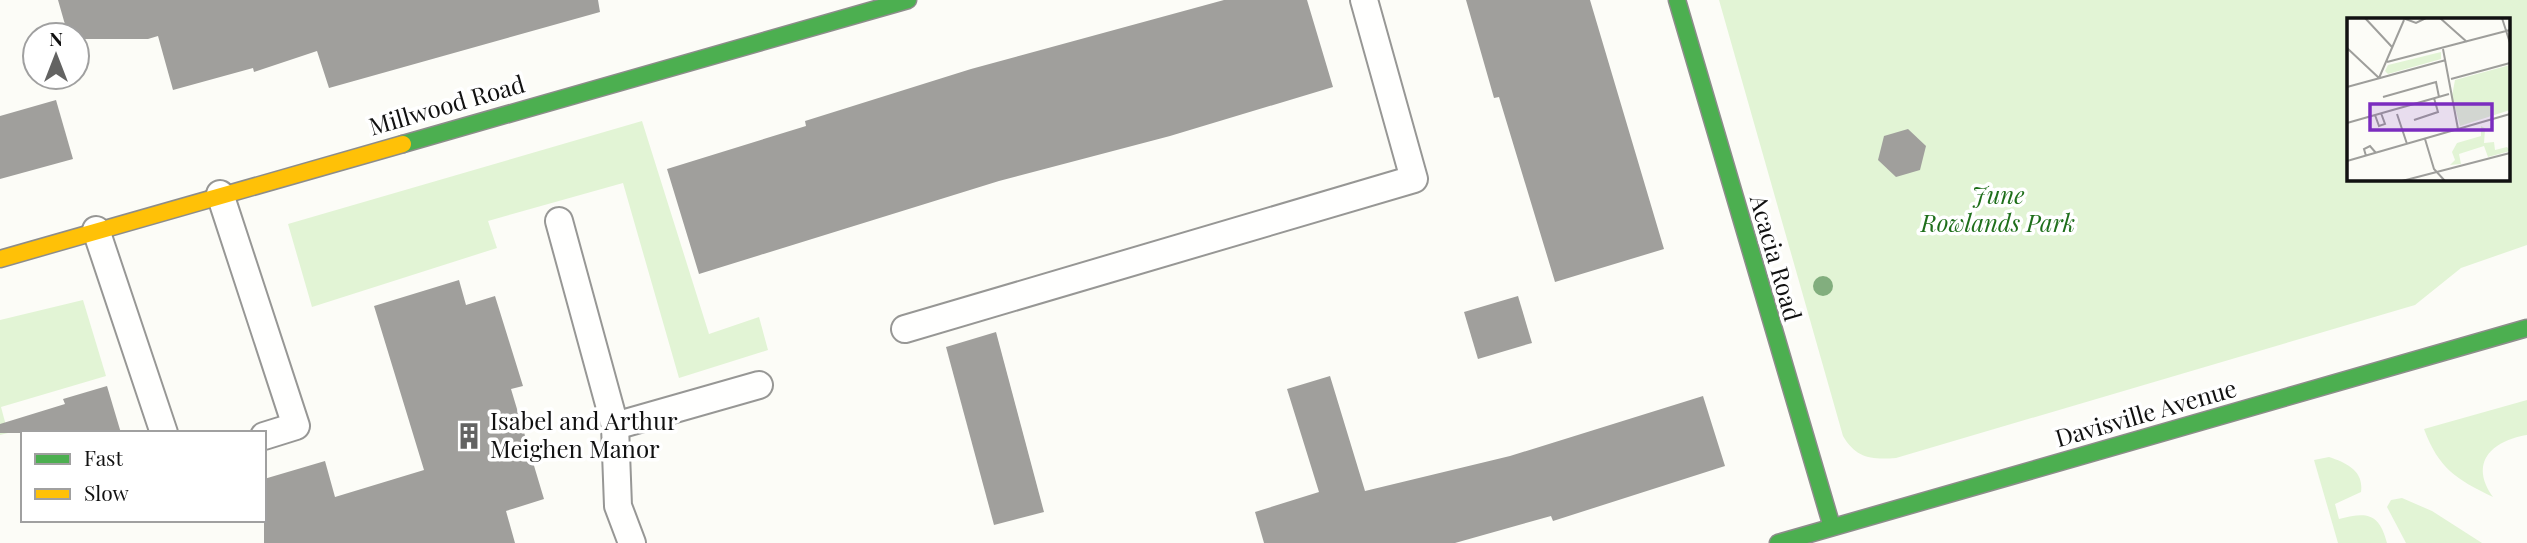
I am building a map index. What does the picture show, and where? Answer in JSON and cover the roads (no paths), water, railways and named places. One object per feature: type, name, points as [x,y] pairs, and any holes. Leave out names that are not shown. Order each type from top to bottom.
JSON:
[{"type":"street","name":"Millwood Road","points":[[0,259],[220,194],[908,0]]},
{"type":"street","name":"Acacia Road","points":[[1677,0],[1806,448],[1832,527]]},
{"type":"street","name":"Davisville Avenue","points":[[1778,543],[2527,328]]},
{"type":"lane","points":[[905,328],[1414,179],[1364,0]]},
{"type":"lane","points":[[220,194],[296,426],[266,435]]},
{"type":"lane","points":[[559,221],[615,426],[618,506],[632,543]]},
{"type":"lane","points":[[96,230],[163,431]]},
{"type":"lane","points":[[615,426],[759,385]]},
{"type":"place","name":"Isabel and Arthur Meighen Manor","points":[[469,436]]},
{"type":"park label","name":"June Rowlands Park","points":[[1998,210]]}]
